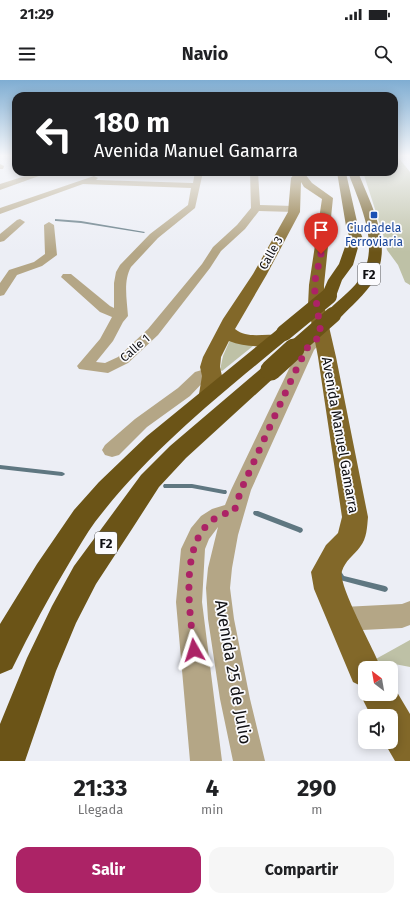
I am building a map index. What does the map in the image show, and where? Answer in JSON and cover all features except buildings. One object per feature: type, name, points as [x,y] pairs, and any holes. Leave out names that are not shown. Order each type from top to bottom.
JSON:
[{"type":"highway","name":"F2","points":[[0,656],[49,569],[85,515],[120,475],[149,444],[329,296],[335,280],[346,265],[353,244],[357,239],[352,226],[344,188]]},
{"type":"highway","name":"F2","points":[[5,761],[39,670],[63,616],[85,575],[150,481],[178,452],[333,315],[367,279],[372,268],[376,248],[371,222],[359,188]]},
{"type":"main road","name":"Calle 3","points":[[209,394],[212,372],[210,367],[212,357],[231,319],[260,274],[294,209],[295,188]]},
{"type":"main road","name":"Avenida Manuel Gamarra","points":[[312,188],[328,198],[318,276],[314,285],[321,335],[327,357],[356,517],[351,538],[336,554],[326,572],[329,589],[361,661]]},
{"type":"main road","points":[[226,330],[229,334],[240,339],[259,342],[279,336]]},
{"type":"main road","points":[[398,729],[410,750]]},
{"type":"street","points":[[0,211],[67,188]]},
{"type":"street","points":[[67,277],[105,310],[121,316],[120,283],[122,272],[126,265],[154,236],[192,206],[196,188]]},
{"type":"street","points":[[255,188],[256,208],[294,209]]},
{"type":"street","name":"Calle 1","points":[[121,316],[117,320],[106,341],[85,366],[108,368],[126,357],[153,332],[206,266],[217,249],[241,227],[256,208]]},
{"type":"street","points":[[0,239],[20,222]]},
{"type":"street","points":[[0,292],[13,274],[38,264],[51,255],[49,225]]},
{"type":"street","name":"Avenida 25 de Julio","points":[[250,761],[235,699],[221,619],[218,588],[220,568],[241,490],[307,348],[321,335]]},
{"type":"street","points":[[112,450],[141,423],[184,392],[201,375],[212,372]]},
{"type":"street","points":[[206,761],[189,602],[193,549],[199,535],[209,522],[220,515],[234,512]]},
{"type":"street","points":[[343,619],[402,616],[410,613]]},
{"type":"green space","points":[[368,188],[410,188],[410,285],[405,282],[398,265],[387,250]]},
{"type":"green space","points":[[230,340],[253,346],[222,371],[220,370],[223,356]]},
{"type":"green space","points":[[410,640],[410,667],[398,665],[398,661],[374,660]]},
{"type":"waterway","points":[[56,220],[81,222],[144,232]]},
{"type":"waterway","points":[[0,467],[62,474]]},
{"type":"waterway","points":[[166,486],[192,486],[224,492]]},
{"type":"waterway","points":[[256,513],[300,530]]},
{"type":"waterway","points":[[338,572],[342,578],[385,589]]},
{"type":"place","name":"Ciudadela Ferroviaria","points":[[374,215]]},
{"type":"route","points":[[194,650],[189,602],[193,549],[199,535],[209,522],[220,515],[234,512],[241,490],[293,376],[307,348],[321,335],[314,285],[318,276],[321,254]]}]
